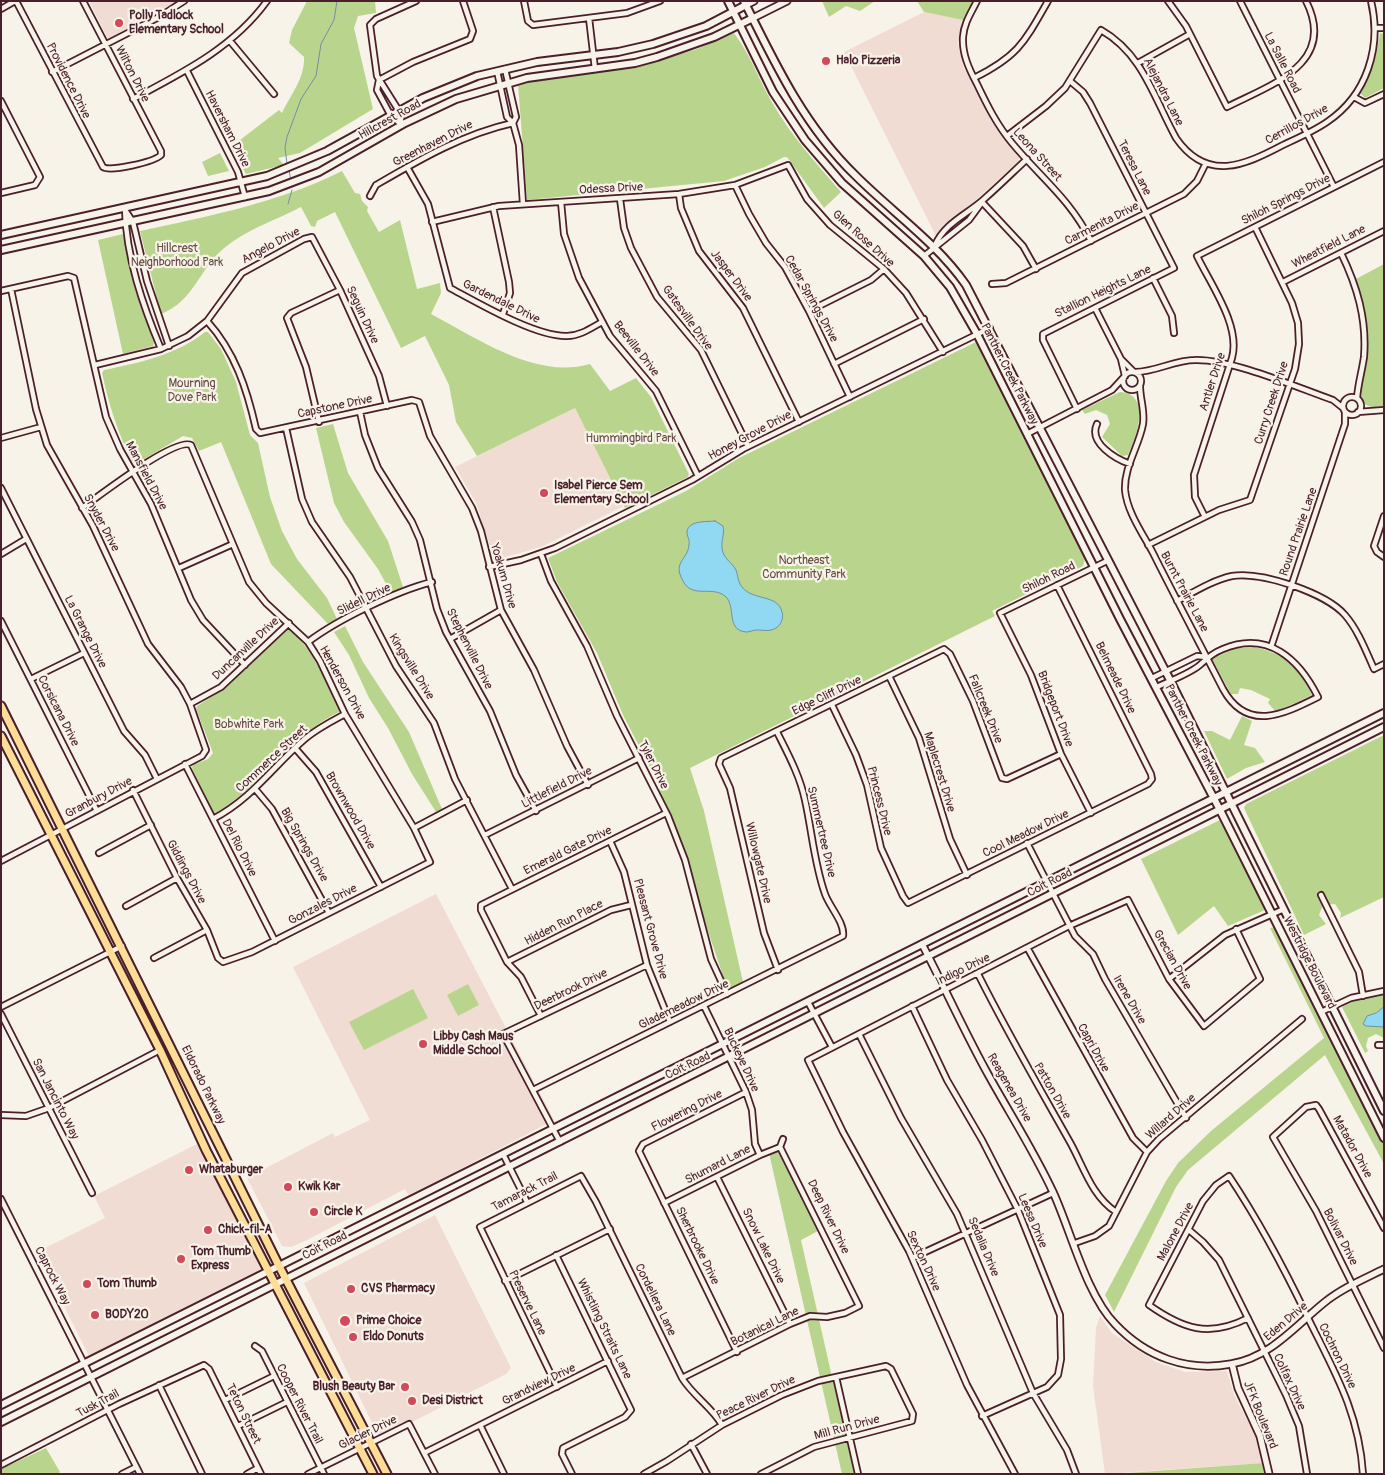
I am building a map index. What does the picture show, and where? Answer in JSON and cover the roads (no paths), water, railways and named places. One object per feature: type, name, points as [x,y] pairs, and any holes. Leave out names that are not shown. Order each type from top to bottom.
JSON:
[{"type":"main road","name":"Panther Creek Parkway","points":[[728,1],[773,92],[805,140],[842,183],[924,256],[950,286],[977,334],[1212,798]]},
{"type":"main road","name":"Panther Creek Parkway","points":[[745,3],[798,106],[823,140],[856,176],[915,227],[949,261],[966,285],[990,328],[1226,791]]},
{"type":"main road","name":"Hillcrest Road","points":[[1,235],[242,183],[275,174],[327,151],[423,98],[448,87],[505,69],[653,44],[706,26],[733,12],[745,3]]},
{"type":"main road","name":"Hillcrest Road","points":[[1,250],[245,197],[280,187],[334,164],[402,125],[448,102],[508,83],[657,57],[714,37],[753,18]]},
{"type":"main road","name":"Eldorado Parkway","points":[[1,706],[122,946],[279,1266],[387,1474]]},
{"type":"main road","name":"Coit Road","points":[[1,1405],[1384,713]]},
{"type":"main road","name":"Coit Road","points":[[1,1422],[1384,728]]},
{"type":"main road","name":"Eldorado Parkway","points":[[1,736],[160,1050],[223,1182],[372,1474]]},
{"type":"main road","name":"Westridge Boulevard","points":[[1226,791],[1384,1111]]},
{"type":"main road","name":"Westridge Boulevard","points":[[1212,798],[1220,810],[1384,1138]]},
{"type":"main road","points":[[160,1050],[171,1045]]},
{"type":"main road","points":[[223,1182],[235,1176]]},
{"type":"main road","points":[[439,1186],[445,1198]]},
{"type":"main road","points":[[368,1221],[374,1234]]},
{"type":"main road","points":[[322,1375],[332,1369]]},
{"type":"street","points":[[1,9],[15,1]]},
{"type":"street","name":"Providence Drive","points":[[15,1],[95,155],[105,169],[153,161],[160,156]]},
{"type":"street","name":"Wilton Drive","points":[[83,1],[160,149],[160,156]]},
{"type":"street","points":[[52,72],[159,17],[184,1]]},
{"type":"street","points":[[133,99],[187,71],[230,41],[267,1]]},
{"type":"street","points":[[402,125],[391,116],[377,90],[379,80],[370,24],[376,19],[416,1]]},
{"type":"street","points":[[379,80],[413,62],[472,37],[473,31],[464,1]]},
{"type":"street","points":[[524,1],[530,24],[627,13],[660,1]]},
{"type":"street","name":"Hillcrest Road","points":[[745,3],[754,1]]},
{"type":"street","name":"Hillcrest Road","points":[[753,18],[787,1]]},
{"type":"street","name":"Leona Street","points":[[977,1],[966,22],[963,38],[965,58],[974,78],[1007,136],[1073,209],[1091,241]]},
{"type":"street","points":[[974,78],[1000,65],[1018,50],[1048,1]]},
{"type":"street","points":[[1168,1],[1190,34],[1227,107],[1298,69],[1312,47],[1314,26],[1306,1]]},
{"type":"street","name":"La Salle Road","points":[[1240,1],[1334,187]]},
{"type":"street","name":"Cerrillos Drive","points":[[1206,163],[1222,166],[1243,164],[1334,117],[1354,96],[1370,64],[1375,28],[1371,1]]},
{"type":"street","points":[[589,18],[595,68]]},
{"type":"street","points":[[1375,28],[1384,28]]},
{"type":"street","name":"Alejandra Lane","points":[[1070,82],[1101,30],[1124,45],[1138,63],[1176,138],[1189,153],[1206,163]]},
{"type":"street","points":[[1138,63],[1190,34]]},
{"type":"street","points":[[230,41],[274,94]]},
{"type":"street","points":[[505,69],[516,117],[512,123]]},
{"type":"street","name":"Haversham Drive","points":[[187,71],[238,172],[245,197]]},
{"type":"street","points":[[496,71],[507,117],[512,123],[519,144],[523,204]]},
{"type":"street","points":[[379,80],[399,111],[402,125]]},
{"type":"street","points":[[1007,136],[1046,106],[1070,82]]},
{"type":"street","name":"Teresa Lane","points":[[1070,82],[1083,92],[1090,103],[1174,268]]},
{"type":"street","points":[[1354,96],[1365,102],[1384,94]]},
{"type":"street","points":[[1,101],[38,171],[39,181],[32,186],[1,193]]},
{"type":"street","name":"Greenhaven Drive","points":[[370,196],[376,186],[407,167],[478,132],[512,123]]},
{"type":"street","points":[[924,256],[934,246],[945,240],[969,220],[982,202],[1027,160]]},
{"type":"street","name":"Shiloh Springs Drive","points":[[1197,256],[1384,162]]},
{"type":"street","name":"Carmenita Drive","points":[[992,284],[1006,283],[1036,269],[1191,188],[1200,178],[1206,163]]},
{"type":"street","name":"Odessa Drive","points":[[432,222],[493,207],[680,194],[735,186],[788,165]]},
{"type":"street","name":"Glen Rose Drive","points":[[788,165],[807,199],[830,225],[884,269],[906,293],[924,319],[942,352]]},
{"type":"street","points":[[407,167],[427,201],[432,222]]},
{"type":"street","name":"Cedar Springs Drive","points":[[735,186],[766,243],[785,267],[809,311],[850,397]]},
{"type":"street","name":"Jasper Drive","points":[[680,194],[684,216],[699,251],[744,308],[799,422]]},
{"type":"street","name":"Gatesville Drive","points":[[620,199],[624,228],[631,248],[657,297],[700,350],[748,446]]},
{"type":"street","name":"Beeville Drive","points":[[561,202],[569,252],[602,322],[618,346],[656,391],[698,476]]},
{"type":"street","points":[[934,246],[939,236],[963,213],[982,202]]},
{"type":"street","points":[[982,202],[1023,246],[1036,269]]},
{"type":"street","points":[[493,207],[510,288],[503,314]]},
{"type":"street","points":[[125,209],[169,346]]},
{"type":"street","name":"Gardendale Drive","points":[[432,222],[449,286],[539,331],[560,336],[584,332],[602,322]]},
{"type":"street","points":[[129,223],[141,297],[161,349]]},
{"type":"street","name":"Curry Creek Drive","points":[[1205,517],[1219,510],[1248,501],[1290,385],[1297,358],[1298,330],[1292,303],[1255,227]]},
{"type":"street","name":"Wheatfield Lane","points":[[1283,282],[1384,231]]},
{"type":"street","name":"Angelo Drive","points":[[95,365],[161,349],[195,332],[207,321],[242,273],[304,239],[312,237]]},
{"type":"street","name":"Seguin Drive","points":[[312,237],[340,290],[379,376],[387,406]]},
{"type":"street","points":[[1341,252],[1356,288],[1363,314],[1364,350],[1358,385],[1356,413]]},
{"type":"street","name":"Antler Drive","points":[[1197,256],[1232,328],[1235,345],[1194,475],[1195,497],[1205,517]]},
{"type":"street","name":"Stallion Heights Lane","points":[[1077,409],[1043,336],[1046,332],[1174,268]]},
{"type":"street","points":[[809,311],[871,280],[884,269]]},
{"type":"street","name":"Mansfield Drive","points":[[11,290],[72,276],[106,417],[120,449],[151,504],[191,600],[203,620],[245,665]]},
{"type":"street","points":[[1153,278],[1172,316],[1174,333]]},
{"type":"street","points":[[1,291],[11,290]]},
{"type":"street","name":"Snyder Drive","points":[[11,290],[41,427],[58,468],[106,554],[148,644],[180,687],[190,704],[205,752]]},
{"type":"street","points":[[319,422],[306,367],[287,318],[291,313],[340,290]]},
{"type":"street","points":[[1095,308],[1121,359],[1124,377],[1129,389],[1140,398]]},
{"type":"street","points":[[834,364],[924,319]]},
{"type":"street","name":"Capstone Drive","points":[[207,321],[222,339],[234,359],[259,432],[263,433],[319,422],[416,400]]},
{"type":"street","name":"Honey Grove Drive","points":[[490,567],[541,554],[698,476],[748,446],[990,328]]},
{"type":"street","points":[[1121,359],[1140,376],[1140,384]]},
{"type":"street","points":[[1027,434],[1112,390],[1124,377],[1134,372],[1149,372],[1188,360],[1209,360],[1230,365],[1333,400],[1344,410],[1356,413],[1384,410]]},
{"type":"street","points":[[1112,390],[1129,389],[1140,384],[1149,372]]},
{"type":"street","name":"Burnt Prairie Lane","points":[[1140,384],[1143,422],[1126,481],[1127,500],[1176,601],[1228,698],[1238,708],[1266,717],[1280,715],[1318,697],[1308,677],[1298,665],[1285,654],[1271,647]]},
{"type":"street","points":[[1344,410],[1348,398],[1358,385]]},
{"type":"street","points":[[1333,400],[1348,398],[1358,400],[1371,410]]},
{"type":"street","name":"Yoakum Drive","points":[[416,400],[420,404],[430,436],[472,508],[501,610],[534,670],[567,746],[588,785]]},
{"type":"street","name":"Round Prairie Lane","points":[[1271,647],[1345,424],[1344,410]]},
{"type":"street","name":"Stephenville Drive","points":[[360,412],[367,442],[378,468],[412,522],[420,540],[432,582],[437,610],[490,711],[516,775],[536,811]]},
{"type":"street","name":"Round Prairie Lane","points":[[1345,424],[1356,413]]},
{"type":"street","points":[[1097,424],[1095,428],[1097,437],[1102,446],[1116,458],[1130,464]]},
{"type":"street","points":[[1,438],[41,427]]},
{"type":"street","name":"Kingsville Drive","points":[[286,428],[302,499],[312,522],[350,577],[396,666],[434,723],[455,779],[512,889]]},
{"type":"street","name":"Henderson Drive","points":[[132,472],[171,449],[188,443],[194,450],[249,582],[266,603],[308,642],[328,676],[345,714],[414,828],[430,862]]},
{"type":"street","points":[[82,508],[132,472]]},
{"type":"street","name":"La Grange Drive","points":[[1,488],[124,731],[145,755],[157,779]]},
{"type":"street","points":[[1384,516],[1374,549],[1384,557]]},
{"type":"street","points":[[1148,545],[1205,517]]},
{"type":"street","points":[[2,552],[26,539]]},
{"type":"street","points":[[179,568],[233,544]]},
{"type":"street","name":"Tyler Drive","points":[[541,554],[551,581],[588,646],[617,716],[666,813],[685,860],[712,959],[727,994]]},
{"type":"street","name":"Shiloh Road","points":[[1000,613],[1107,560]]},
{"type":"street","points":[[1176,601],[1220,580],[1237,576],[1260,577],[1323,598],[1341,611],[1352,624],[1374,669],[1384,664]]},
{"type":"street","name":"Slidell Drive","points":[[308,642],[328,628],[367,609],[407,590],[432,582]]},
{"type":"street","name":"Belmeade Drive","points":[[1057,585],[1151,774],[1152,781]]},
{"type":"street","points":[[450,638],[501,610]]},
{"type":"street","name":"Bridgeport Drive","points":[[1000,613],[1031,675],[1061,754],[1091,813]]},
{"type":"street","name":"Corsicana Drive","points":[[1,621],[97,810]]},
{"type":"street","name":"Duncanville Drive","points":[[190,704],[221,687],[289,623]]},
{"type":"street","points":[[1152,678],[1197,656],[1206,657],[1238,644],[1271,647]]},
{"type":"street","name":"Fallcreek Drive","points":[[944,649],[950,654],[973,701],[998,772],[1003,779],[1061,754]]},
{"type":"street","name":"Edge Cliff Drive","points":[[719,761],[944,649]]},
{"type":"street","points":[[31,680],[84,653]]},
{"type":"street","points":[[1157,687],[1201,665],[1206,657]]},
{"type":"street","name":"Maplecrest Drive","points":[[889,676],[919,738],[950,839],[967,875]]},
{"type":"street","name":"Princess Drive","points":[[832,704],[856,755],[867,786],[881,848],[907,902]]},
{"type":"street","name":"Commerce Street","points":[[213,819],[237,805],[256,790],[295,748],[314,732],[345,714]]},
{"type":"street","name":"Summertree Drive","points":[[777,732],[795,769],[805,798],[818,868],[826,896],[843,936]]},
{"type":"street","name":"Brownwood Drive","points":[[295,748],[316,772],[380,887]]},
{"type":"street","name":"Granbury Drive","points":[[1,861],[205,752]]},
{"type":"street","name":"Littlefield Drive","points":[[485,835],[639,758]]},
{"type":"street","name":"Willowgate Drive","points":[[719,761],[732,796],[764,933],[778,970]]},
{"type":"street","name":"Del Rio Drive","points":[[185,764],[275,941]]},
{"type":"street","name":"Cool Meadow Drive","points":[[907,902],[916,900],[967,875],[1152,781]]},
{"type":"street","name":"Giddings Drive","points":[[134,790],[177,878],[207,930],[218,958],[222,962]]},
{"type":"street","name":"Big Springs Drive","points":[[256,790],[272,809],[330,913]]},
{"type":"street","points":[[414,828],[467,800]]},
{"type":"street","name":"Emerald Gate Drive","points":[[507,962],[480,908],[483,903],[666,813]]},
{"type":"street","points":[[99,853],[151,825]]},
{"type":"street","name":"Pleasant Grove Drive","points":[[610,841],[624,872],[647,965],[670,1022]]},
{"type":"street","name":"Irene Drive","points":[[1027,843],[1069,926],[1075,936],[1093,954],[1186,1118]]},
{"type":"street","name":"Gonzales Drive","points":[[222,962],[246,955],[430,862]]},
{"type":"street","points":[[126,906],[177,878]]},
{"type":"street","points":[[1321,895],[1359,972],[1363,996]]},
{"type":"street","name":"Indigo Drive","points":[[808,1060],[945,989],[1028,949],[1069,926],[1128,900]]},
{"type":"street","name":"Grecian Drive","points":[[1128,900],[1169,979],[1204,1026],[1260,979],[1236,929]]},
{"type":"street","name":"Hidden Run Place","points":[[507,962],[611,910],[631,904]]},
{"type":"street","points":[[1169,979],[1215,942],[1236,929],[1284,909]]},
{"type":"street","points":[[154,958],[207,930]]},
{"type":"street","name":"Glademeadow Drive","points":[[533,1090],[778,970],[843,936]]},
{"type":"street","name":"Reagenea Drive","points":[[922,944],[988,1075],[1029,1144],[1075,1243]]},
{"type":"street","points":[[1,1007],[122,946]]},
{"type":"street","name":"Capri Drive","points":[[1028,949],[1133,1138],[1147,1152]]},
{"type":"street","points":[[507,962],[521,977],[541,1016]]},
{"type":"street","name":"Deerbrook Drive","points":[[533,1090],[504,1034],[647,965]]},
{"type":"street","name":"Patton Drive","points":[[978,974],[1014,1046],[1072,1145],[1096,1193],[1107,1206],[1116,1212]]},
{"type":"street","points":[[1321,1012],[1351,998],[1384,991]]},
{"type":"street","points":[[808,1002],[832,1047]]},
{"type":"street","name":"Buckeye Drive","points":[[704,1006],[746,1092],[752,1110],[755,1144],[760,1155]]},
{"type":"street","name":"Leesa Drive","points":[[912,1006],[947,1080],[982,1140],[1018,1210],[1060,1315],[1061,1359],[1058,1375],[1047,1387],[982,1416]]},
{"type":"street","name":"San Jancinto Way","points":[[1,1014],[92,1193]]},
{"type":"street","name":"Willard Drive","points":[[1075,1243],[1095,1236],[1108,1226],[1147,1152],[1159,1139],[1302,1019]]},
{"type":"street","name":"Sedalia Drive","points":[[859,1034],[901,1118],[967,1234],[1033,1393],[1067,1450],[1076,1474]]},
{"type":"street","points":[[1378,1045],[1384,1045]]},
{"type":"street","points":[[1,1115],[26,1116],[48,1108],[160,1050]]},
{"type":"street","name":"Sexton Drive","points":[[808,1060],[843,1132],[912,1258],[982,1416],[1015,1474]]},
{"type":"street","points":[[533,1090],[560,1142]]},
{"type":"street","name":"Flowering Drive","points":[[639,1149],[642,1144],[746,1092]]},
{"type":"street","name":"Bolivar Drive","points":[[1316,1105],[1306,1107],[1273,1137],[1316,1211],[1384,1348]]},
{"type":"street","name":"Matador Drive","points":[[1316,1105],[1384,1228]]},
{"type":"street","points":[[780,1147],[783,1139]]},
{"type":"street","name":"Shumard Lane","points":[[664,1203],[780,1147]]},
{"type":"street","name":"Deep River Drive","points":[[780,1147],[806,1194],[859,1306]]},
{"type":"street","name":"Sherbrooke Drive","points":[[639,1149],[737,1352]]},
{"type":"street","points":[[503,1154],[527,1202]]},
{"type":"street","name":"Tamarack Trail","points":[[480,1228],[527,1202],[581,1176]]},
{"type":"street","name":"Cordellera Lane","points":[[581,1176],[610,1229],[682,1378],[695,1395],[714,1413],[722,1425]]},
{"type":"street","name":"Snow Lake Drive","points":[[717,1176],[790,1324]]},
{"type":"street","name":"Malone Drive","points":[[1230,1176],[1216,1185],[1203,1201],[1149,1305],[1181,1325],[1200,1329],[1217,1330],[1248,1318]]},
{"type":"street","name":"Cochron Drive","points":[[1230,1176],[1262,1228],[1339,1380],[1361,1445],[1362,1474]]},
{"type":"street","points":[[912,1258],[1053,1193]]},
{"type":"street","name":"Caprock Way","points":[[1,1198],[140,1474]]},
{"type":"street","name":"Preserve Lane","points":[[480,1228],[558,1387]]},
{"type":"street","points":[[505,1281],[610,1229]]},
{"type":"street","name":"Colfax Drive","points":[[1189,1230],[1204,1242],[1219,1260],[1248,1318],[1299,1426],[1307,1474]]},
{"type":"street","name":"Eden Drive","points":[[1075,1243],[1105,1312],[1129,1338],[1148,1351],[1176,1362],[1197,1366],[1232,1364],[1264,1352],[1281,1341],[1325,1302],[1384,1269]]},
{"type":"street","name":"Whistling Straits Lane","points":[[556,1255],[631,1408],[630,1412],[566,1446],[562,1450],[572,1474]]},
{"type":"street","name":"Botanical Lane","points":[[682,1378],[790,1324],[810,1316],[827,1317],[845,1313],[859,1306]]},
{"type":"street","name":"Cooper River Trail","points":[[254,1346],[262,1351],[324,1474]]},
{"type":"street","name":"Grandview Drive","points":[[424,1453],[608,1361]]},
{"type":"street","name":"JFK Boulevard","points":[[1232,1364],[1238,1388],[1260,1436],[1269,1474]]},
{"type":"street","name":"Tusk Trail","points":[[1,1465],[158,1385],[204,1365]]},
{"type":"street","name":"Teton Street","points":[[204,1365],[209,1369],[261,1474]]},
{"type":"street","name":"Peace River Drive","points":[[644,1474],[668,1461],[722,1425],[800,1387],[888,1366],[913,1414],[913,1420]]},
{"type":"street","points":[[225,1400],[274,1376]]},
{"type":"street","points":[[836,1377],[858,1474]]},
{"type":"street","points":[[158,1385],[202,1474]]},
{"type":"street","points":[[238,1426],[288,1402]]},
{"type":"street","name":"Mill Run Drive","points":[[761,1474],[814,1447],[908,1423],[913,1420]]},
{"type":"street","name":"Glacier Drive","points":[[308,1474],[409,1424],[424,1453]]},
{"type":"street","points":[[480,1425],[504,1474]]},
{"type":"street","points":[[691,1444],[707,1474]]},
{"type":"street","points":[[424,1453],[434,1474]]},
{"type":"street","points":[[122,1474],[136,1467]]},
{"type":"street","points":[[247,1474],[258,1468]]},
{"type":"water","points":[[715,521],[723,526],[723,552],[736,570],[742,587],[752,594],[776,602],[780,606],[783,614],[776,628],[747,632],[740,630],[733,622],[730,606],[725,596],[720,593],[696,591],[686,585],[682,579],[679,568],[688,550],[688,529],[693,524]]},
{"type":"water","points":[[1384,1007],[1384,1027],[1366,1026],[1363,1024],[1367,1016],[1376,1013]]},
{"type":"waterway","points":[[287,164],[285,147],[287,137],[301,99],[316,76],[321,44],[334,20],[337,1]]},
{"type":"waterway","points":[[289,170],[291,181]]},
{"type":"waterway","points":[[288,204],[292,190]]},
{"type":"place","name":"Polly Tadlock Elementary School","points":[[119,23]]},
{"type":"place","name":"Halo Pizzeria","points":[[826,61]]},
{"type":"place","name":"Isabel Pierce Sem Elementary School","points":[[544,493]]},
{"type":"place","name":"Libby Cash Maus Middle School","points":[[423,1044]]},
{"type":"place","name":"Whataburger","points":[[189,1170]]},
{"type":"place","name":"Kwik Kar","points":[[288,1187]]},
{"type":"place","name":"Circle K","points":[[314,1212]]},
{"type":"place","name":"Chick-fil-A","points":[[208,1230]]},
{"type":"place","name":"Tom Thumb Express","points":[[181,1259]]},
{"type":"place","name":"Tom Thumb","points":[[87,1284]]},
{"type":"place","name":"CVS Pharmacy","points":[[351,1289]]},
{"type":"place","name":"BODY20","points":[[95,1315]]},
{"type":"place","name":"Prime Choice","points":[[345,1321]]},
{"type":"place","name":"Eldo Donuts","points":[[353,1337]]},
{"type":"place","name":"Blush Beauty Bar","points":[[405,1387]]},
{"type":"place","name":"Desi District","points":[[412,1401]]},
{"type":"park label","name":"Hillcrest Neighborhood Park","points":[[177,256]]},
{"type":"park label","name":"Mourning Dove Park","points":[[192,391]]},
{"type":"park label","name":"Hummingbird Park","points":[[631,439]]},
{"type":"park label","name":"Northeast Community Park","points":[[804,568]]},
{"type":"park label","name":"Bobwhite Park","points":[[249,725]]}]
